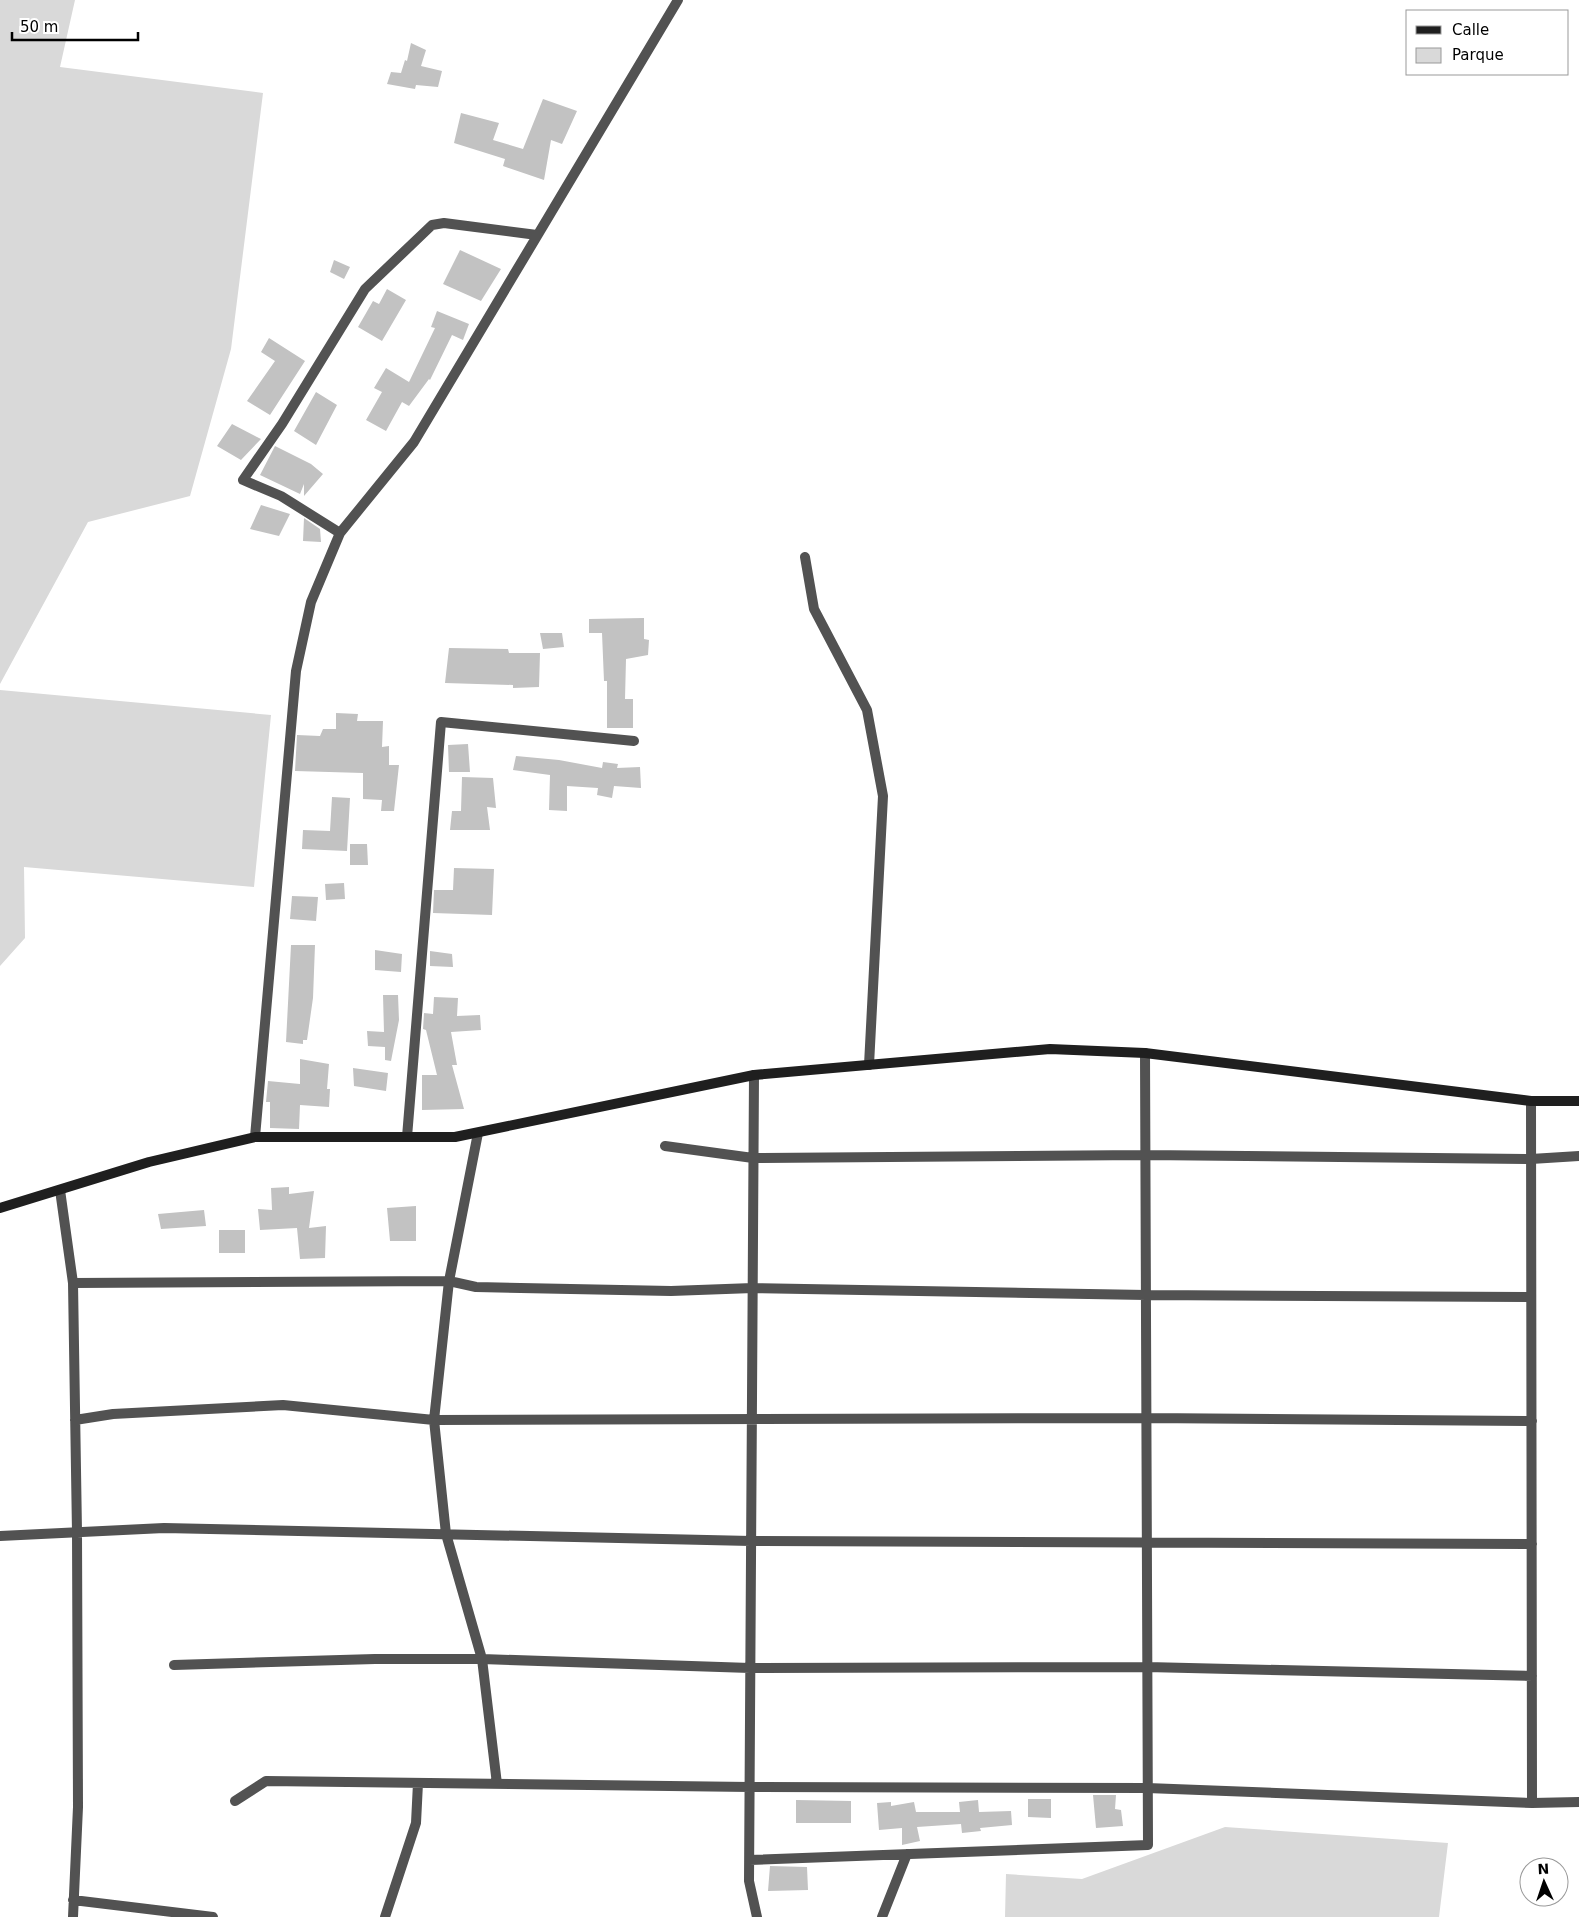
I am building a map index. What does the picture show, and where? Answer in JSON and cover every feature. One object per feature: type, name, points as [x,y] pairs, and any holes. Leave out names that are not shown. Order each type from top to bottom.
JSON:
[{"type":"street","points":[[255,1137],[296,671],[312,602],[340,533],[414,442],[678,0]]},
{"type":"street","points":[[340,533],[281,496],[243,480],[282,424],[365,289],[432,225],[444,223],[537,235]]},
{"type":"street","points":[[805,557],[814,609],[867,710],[883,796],[869,1065]]},
{"type":"street","points":[[407,1137],[442,722],[634,741]]},
{"type":"street","points":[[0,1208],[149,1162],[255,1137],[455,1137],[754,1075],[1050,1049],[1145,1054],[1531,1101],[1578,1100]]},
{"type":"street","points":[[750,1860],[1148,1845],[1145,1054]]},
{"type":"street","points":[[754,1075],[749,1882],[757,1917]]},
{"type":"street","points":[[1531,1101],[1532,1802]]},
{"type":"street","points":[[478,1133],[449,1281],[434,1420],[446,1534],[482,1659],[497,1784]]},
{"type":"street","points":[[665,1146],[753,1158],[1145,1154],[1531,1159],[1579,1156]]},
{"type":"street","points":[[60,1190],[73,1284],[76,1420],[78,1807],[73,1917]]},
{"type":"street","points":[[73,1284],[449,1281],[486,1287],[672,1291],[753,1288],[1146,1295],[1531,1297]]},
{"type":"street","points":[[76,1420],[113,1414],[283,1405],[434,1420],[1146,1418],[1532,1421]]},
{"type":"street","points":[[0,1536],[164,1528],[751,1541],[1532,1544]]},
{"type":"street","points":[[174,1665],[375,1659],[482,1659],[750,1668],[1147,1667],[1532,1676]]},
{"type":"street","points":[[235,1801],[266,1781],[750,1787],[1147,1788],[1532,1802],[1579,1802]]},
{"type":"street","points":[[385,1917],[416,1823],[418,1783]]},
{"type":"street","points":[[882,1917],[907,1854]]},
{"type":"street","points":[[73,1900],[213,1917]]},
{"type":"green space","points":[[0,0],[75,0],[60,67],[263,93],[231,349],[190,496],[88,522],[0,684]]},
{"type":"green space","points":[[0,690],[271,715],[254,887],[24,867],[25,938],[0,966]]},
{"type":"green space","points":[[1225,1827],[1448,1843],[1439,1917],[1005,1917],[1006,1874],[1082,1879]]},
{"type":"building","points":[[411,43],[426,50],[421,66],[442,71],[438,87],[416,85],[415,89],[387,84],[391,72],[401,73],[405,60],[407,61]]},
{"type":"building","points":[[543,99],[577,111],[562,144],[551,140],[544,180],[503,166],[505,159],[454,143],[461,113],[499,123],[493,140],[523,149]]},
{"type":"building","points":[[460,250],[501,269],[481,301],[443,284]]},
{"type":"building","points":[[334,260],[350,267],[344,279],[330,272]]},
{"type":"building","points":[[387,289],[406,300],[382,341],[358,327],[373,301],[379,304]]},
{"type":"building","points":[[437,311],[469,324],[463,340],[452,335],[430,380],[409,406],[402,402],[386,431],[366,420],[382,392],[374,388],[386,368],[409,382],[435,328],[431,327]]},
{"type":"building","points":[[269,338],[305,361],[270,415],[247,401],[275,361],[261,352]]},
{"type":"building","points":[[316,392],[337,405],[316,445],[294,431]]},
{"type":"building","points":[[232,424],[261,439],[241,460],[217,446]]},
{"type":"building","points":[[275,446],[311,464],[323,474],[304,496],[304,484],[300,494],[260,475]]},
{"type":"building","points":[[261,505],[290,514],[279,536],[250,529]]},
{"type":"building","points":[[304,518],[320,529],[321,542],[303,541]]},
{"type":"building","points":[[644,618],[644,639],[649,640],[648,655],[626,659],[625,699],[633,699],[633,728],[607,728],[607,681],[604,681],[602,633],[589,633],[589,619]]},
{"type":"building","points":[[540,633],[562,633],[564,647],[543,649]]},
{"type":"building","points":[[449,648],[508,649],[509,653],[540,653],[539,687],[513,688],[513,685],[445,683]]},
{"type":"building","points":[[336,713],[358,714],[357,721],[383,721],[382,747],[389,746],[389,765],[399,765],[394,811],[381,811],[382,800],[363,799],[363,773],[295,771],[297,735],[320,736],[323,729],[336,729]]},
{"type":"building","points":[[468,744],[470,772],[449,772],[448,745]]},
{"type":"building","points":[[516,756],[559,760],[602,768],[603,762],[618,764],[617,768],[640,767],[641,788],[614,786],[612,798],[597,795],[598,788],[567,786],[567,811],[549,810],[550,775],[513,770]]},
{"type":"building","points":[[462,777],[493,778],[496,808],[487,807],[490,830],[450,830],[452,811],[461,811]]},
{"type":"building","points":[[332,797],[350,798],[347,851],[302,849],[303,830],[330,831]]},
{"type":"building","points":[[350,844],[367,844],[368,865],[350,865]]},
{"type":"building","points":[[454,868],[494,869],[492,915],[433,913],[434,890],[453,890]]},
{"type":"building","points":[[344,883],[345,899],[326,900],[325,884]]},
{"type":"building","points":[[292,896],[318,897],[316,921],[290,919]]},
{"type":"building","points":[[291,945],[315,945],[313,998],[307,1040],[303,1040],[303,1044],[286,1042]]},
{"type":"building","points":[[375,950],[402,954],[401,972],[375,970]]},
{"type":"building","points":[[430,951],[452,954],[453,967],[430,966]]},
{"type":"building","points":[[383,995],[398,995],[399,1020],[391,1061],[385,1060],[385,1047],[368,1046],[367,1031],[384,1032]]},
{"type":"building","points":[[434,997],[458,998],[457,1016],[480,1015],[481,1030],[451,1032],[457,1065],[452,1065],[464,1109],[422,1110],[422,1075],[437,1075],[426,1030],[423,1029],[424,1013],[433,1014]]},
{"type":"building","points":[[300,1059],[329,1064],[327,1089],[330,1089],[329,1107],[300,1105],[299,1129],[270,1128],[270,1102],[266,1102],[268,1081],[300,1084]]},
{"type":"building","points":[[353,1068],[388,1073],[386,1091],[354,1086]]},
{"type":"building","points":[[289,1187],[289,1194],[314,1191],[309,1228],[326,1226],[325,1258],[300,1259],[297,1228],[260,1230],[258,1209],[272,1210],[271,1188]]},
{"type":"building","points":[[416,1206],[416,1241],[390,1241],[387,1208]]},
{"type":"building","points":[[204,1210],[206,1226],[161,1229],[158,1214]]},
{"type":"building","points":[[219,1230],[245,1230],[245,1253],[219,1253]]},
{"type":"building","points":[[1093,1795],[1116,1795],[1115,1809],[1121,1810],[1123,1826],[1096,1828]]},
{"type":"building","points":[[1028,1799],[1051,1799],[1051,1818],[1028,1817]]},
{"type":"building","points":[[796,1800],[851,1801],[851,1823],[796,1823]]},
{"type":"building","points":[[978,1800],[979,1812],[1011,1811],[1012,1825],[980,1828],[981,1831],[962,1833],[961,1824],[917,1827],[920,1841],[902,1845],[902,1828],[879,1830],[877,1803],[891,1802],[891,1806],[914,1802],[916,1812],[960,1812],[959,1802]]},
{"type":"building","points":[[770,1866],[807,1867],[808,1890],[768,1891]]}]
